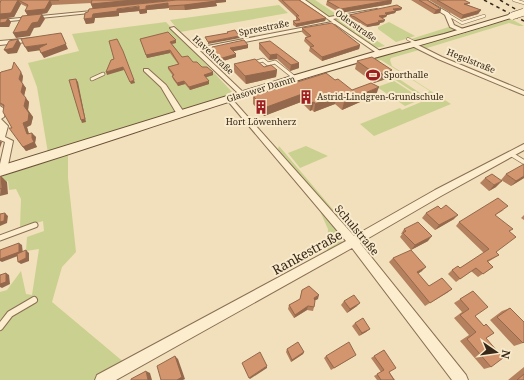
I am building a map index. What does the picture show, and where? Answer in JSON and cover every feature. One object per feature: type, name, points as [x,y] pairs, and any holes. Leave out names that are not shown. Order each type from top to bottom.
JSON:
[{"type":"street","name":"Oderstraße","points":[[302,0],[380,53]]},
{"type":"street","points":[[423,0],[447,14],[452,26],[462,32]]},
{"type":"street","points":[[329,18],[382,8]]},
{"type":"street","points":[[0,21],[110,10]]},
{"type":"street","name":"Glasower Damm","points":[[1,171],[412,42],[462,32],[524,12]]},
{"type":"street","name":"Spreestraße","points":[[196,50],[335,23]]},
{"type":"street","points":[[452,26],[462,23]]},
{"type":"street","name":"Havelstraße","points":[[172,28],[243,95]]},
{"type":"street","points":[[1,45],[40,39]]},
{"type":"street","name":"Hegelstraße","points":[[412,42],[440,58],[524,93]]},
{"type":"street","points":[[146,70],[164,86],[180,114]]},
{"type":"street","name":"Schulstraße","points":[[230,99],[353,242],[461,380]]},
{"type":"street","points":[[0,108],[2,110],[0,117]]},
{"type":"street","points":[[0,121],[4,126],[1,138],[9,141],[1,171]]},
{"type":"street","name":"Rankestraße","points":[[102,380],[353,242],[438,193],[524,147]]},
{"type":"lane","points":[[514,0],[524,3]]},
{"type":"lane","points":[[447,14],[462,23],[484,16]]},
{"type":"lane","points":[[248,64],[263,60],[268,64],[275,62],[296,78]]},
{"type":"lane","points":[[92,80],[103,74]]},
{"type":"lane","points":[[511,154],[524,162]]},
{"type":"lane","points":[[0,238],[35,226]]},
{"type":"lane","points":[[0,327],[5,318],[13,310],[34,300]]},
{"type":"green space","points":[[304,0],[315,0],[385,46],[375,48]]},
{"type":"green space","points":[[279,5],[288,13],[180,32],[170,20]]},
{"type":"green space","points":[[511,19],[524,26],[509,23],[427,48],[422,49],[418,45],[449,38]]},
{"type":"green space","points":[[166,22],[235,95],[48,153],[37,87],[28,63],[79,51],[72,34]]},
{"type":"green space","points":[[389,22],[415,36],[396,42],[378,29],[378,27]]},
{"type":"green space","points":[[452,26],[456,31],[415,42],[411,39]]},
{"type":"green space","points":[[411,47],[419,50],[391,58],[390,60],[392,66],[451,104],[374,136],[360,124],[400,108],[402,110],[426,100],[394,78],[396,77],[426,97],[430,95],[426,93],[430,91],[381,60],[378,61],[373,58]]},
{"type":"green space","points":[[394,81],[422,99],[405,106],[377,87]]},
{"type":"green space","points":[[279,146],[353,233],[348,231],[278,149]]},
{"type":"green space","points":[[306,146],[328,156],[300,168],[288,153]]},
{"type":"green space","points":[[68,155],[68,178],[76,252],[62,267],[52,302],[126,364],[96,380],[0,380],[0,292],[7,290],[21,271],[26,294],[32,295],[39,249],[26,251],[27,237],[44,231],[43,221],[20,228],[21,199],[16,189],[9,190],[8,181],[0,184],[0,177]]},
{"type":"green space","points":[[319,209],[341,235],[342,244],[327,253],[328,229]]},
{"type":"building","points":[[1,0],[18,0],[11,13],[0,14]]},
{"type":"building","points":[[18,0],[50,0],[45,9],[25,11],[28,5]]},
{"type":"building","points":[[92,0],[133,0],[91,4]]},
{"type":"building","points":[[177,0],[216,1],[168,6],[168,3],[146,6],[146,9],[139,10],[139,6],[117,9],[117,11],[93,14],[92,18],[84,19],[85,13],[88,12],[89,9]]},
{"type":"building","points":[[282,0],[299,0],[326,18],[296,24],[293,21],[300,20],[296,16],[299,16]]},
{"type":"building","points":[[392,0],[341,9],[327,1]]},
{"type":"building","points":[[419,0],[427,0],[441,9],[436,10]]},
{"type":"building","points":[[437,0],[464,0],[470,3],[464,4],[481,10],[463,15]]},
{"type":"building","points":[[397,5],[402,8],[393,9],[396,11],[385,13],[387,15],[379,16],[385,20],[367,25],[349,15]]},
{"type":"building","points":[[42,14],[38,22],[32,23],[27,31],[13,33],[22,16]]},
{"type":"building","points":[[8,18],[6,22],[0,23],[0,19]]},
{"type":"building","points":[[332,23],[360,45],[322,57],[310,47],[314,46],[305,38],[311,36],[302,28]]},
{"type":"building","points":[[235,30],[239,36],[208,42],[205,37],[228,33],[227,32]]},
{"type":"building","points":[[168,32],[176,40],[170,42],[182,57],[188,56],[193,62],[197,62],[202,67],[207,67],[213,72],[204,75],[209,81],[189,87],[184,81],[177,83],[172,76],[174,75],[168,67],[179,64],[170,50],[146,55],[140,39]]},
{"type":"building","points":[[61,33],[66,44],[41,53],[39,48],[47,44],[25,47],[21,39]]},
{"type":"building","points":[[18,39],[13,48],[4,50],[9,41]]},
{"type":"building","points":[[117,39],[134,80],[130,82],[123,67],[106,72],[111,60],[114,59],[109,41]]},
{"type":"building","points":[[244,40],[248,45],[230,48],[236,54],[219,59],[212,47]]},
{"type":"building","points":[[270,41],[299,63],[291,65],[277,54],[270,55],[259,43]]},
{"type":"building","points":[[372,57],[392,70],[377,75],[357,61]]},
{"type":"building","points":[[255,59],[264,67],[271,65],[277,70],[245,76],[234,64]]},
{"type":"building","points":[[14,62],[21,72],[19,79],[23,84],[21,92],[26,98],[24,106],[29,113],[28,121],[23,123],[27,134],[32,133],[34,142],[23,147],[9,128],[12,128],[3,112],[4,105],[0,103],[0,73],[12,69]]},
{"type":"building","points":[[326,73],[335,80],[338,79],[352,90],[371,83],[379,87],[344,102],[337,96],[315,104],[314,102],[311,103],[302,94],[264,108],[253,96]]},
{"type":"building","points":[[76,79],[85,119],[81,120],[69,80]]},
{"type":"building","points":[[524,164],[524,176],[516,181],[506,174]]},
{"type":"building","points":[[492,174],[502,181],[494,185],[485,178]]},
{"type":"building","points":[[1,176],[2,188],[0,189],[0,177]]},
{"type":"building","points":[[498,198],[508,206],[495,215],[513,229],[509,231],[516,237],[496,252],[499,255],[487,261],[493,267],[483,274],[476,268],[460,279],[452,270],[458,266],[460,268],[489,249],[459,222]]},
{"type":"building","points":[[446,205],[458,215],[439,225],[426,213],[438,206],[441,209]]},
{"type":"building","points":[[5,213],[4,221],[0,222],[0,214]]},
{"type":"building","points":[[418,222],[432,236],[415,245],[403,233],[406,231],[404,229]]},
{"type":"building","points":[[19,243],[19,252],[0,259],[0,250]]},
{"type":"building","points":[[26,250],[26,258],[18,262],[17,254]]},
{"type":"building","points":[[411,250],[426,267],[417,272],[429,286],[442,278],[452,289],[430,303],[393,258]]},
{"type":"building","points":[[6,273],[6,282],[0,284],[0,275]]},
{"type":"building","points":[[309,286],[319,295],[314,298],[314,307],[308,306],[295,315],[289,305],[300,299],[302,290]]},
{"type":"building","points":[[473,291],[488,307],[475,316],[484,326],[486,324],[494,333],[486,338],[503,358],[491,367],[467,339],[476,332],[460,315],[469,309],[460,299]]},
{"type":"building","points":[[354,295],[360,303],[350,309],[344,301]]},
{"type":"building","points":[[510,308],[524,322],[523,343],[497,317]]},
{"type":"building","points":[[363,318],[370,329],[362,333],[355,323]]},
{"type":"building","points":[[298,342],[304,352],[292,360],[287,349]]},
{"type":"building","points":[[349,342],[356,355],[334,368],[326,356]]},
{"type":"building","points":[[384,350],[396,368],[389,372],[394,380],[381,380],[377,374],[384,370],[374,356]]},
{"type":"building","points":[[260,352],[267,366],[249,378],[242,363]]},
{"type":"building","points":[[175,356],[182,377],[177,380],[161,380],[157,366]]},
{"type":"building","points":[[146,371],[148,380],[131,380],[131,379]]},
{"type":"building","points":[[524,374],[524,380],[517,380]]},
{"type":"railway","points":[[484,0],[524,21]]},
{"type":"railway","points":[[500,0],[524,14]]},
{"type":"place","name":"Sporthalle","points":[[373,75]]},
{"type":"place","name":"Astrid-Lindgren-Grundschule","points":[[306,97]]},
{"type":"place","name":"Hort Löwenherz","points":[[261,107]]}]
